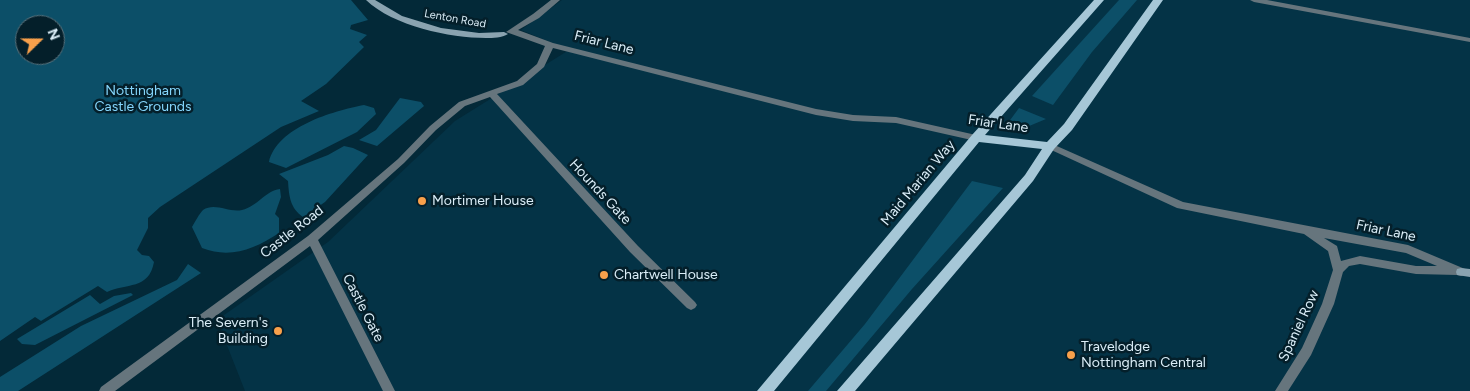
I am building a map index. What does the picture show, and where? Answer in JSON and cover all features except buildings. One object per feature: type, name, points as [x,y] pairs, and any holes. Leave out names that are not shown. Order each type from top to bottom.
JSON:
[{"type":"main road","name":"Maid Marian Way","points":[[766,391],[976,138],[1098,0]]},
{"type":"main road","points":[[845,391],[1029,178],[1050,146],[1068,127],[1158,0]]},
{"type":"main road","name":"Friar Lane","points":[[976,138],[1050,146]]},
{"type":"street","name":"Lenton Road","points":[[370,0],[398,17],[421,25],[491,36],[508,33]]},
{"type":"street","points":[[508,33],[556,0]]},
{"type":"street","points":[[1254,0],[1470,40]]},
{"type":"street","name":"Friar Lane","points":[[508,33],[816,112],[853,118],[896,120],[976,138]]},
{"type":"street","name":"Castle Road","points":[[104,391],[312,239],[465,102],[520,83],[541,65],[550,45]]},
{"type":"street","name":"Hounds Gate","points":[[492,94],[640,255],[691,305]]},
{"type":"street","name":"Friar Lane","points":[[1050,146],[1181,205],[1408,249],[1466,272]]},
{"type":"street","points":[[1299,228],[1333,249],[1338,270],[1346,263],[1360,260],[1416,270],[1466,272]]},
{"type":"street","name":"Castle Gate","points":[[312,239],[389,391]]},
{"type":"street","name":"Spaniel Row","points":[[1281,391],[1299,365],[1315,333],[1328,304],[1338,270]]},
{"type":"shaded area","points":[[562,0],[1470,0],[1470,391],[245,391],[217,320],[328,242],[455,121],[569,50],[521,30]]},
{"type":"green space","name":"Nottingham Castle Grounds","points":[[0,0],[351,0],[368,20],[351,25],[350,29],[367,35],[359,42],[364,47],[326,84],[301,101],[319,111],[281,127],[160,207],[148,218],[148,228],[137,250],[142,255],[149,256],[154,262],[151,271],[142,281],[107,292],[98,286],[41,321],[35,317],[0,341]]},
{"type":"green space","points":[[1119,0],[1137,0],[1092,52],[1053,105],[1032,96]]},
{"type":"green space","points":[[400,98],[421,102],[424,106],[377,146],[359,140],[376,130]]},
{"type":"green space","points":[[364,105],[374,108],[376,114],[357,132],[286,168],[269,162],[274,150],[294,130],[322,116]]},
{"type":"green space","points":[[1019,108],[1046,119],[1022,129],[1005,127]]},
{"type":"green space","points":[[344,146],[368,155],[325,202],[303,217],[293,206],[288,181],[279,174],[328,155]]},
{"type":"green space","points":[[972,181],[1003,188],[912,289],[826,391],[808,391],[865,324]]},
{"type":"green space","points":[[280,189],[281,197],[275,214],[279,218],[279,233],[261,244],[242,251],[222,253],[202,248],[192,227],[203,210],[217,207],[237,211],[242,210],[275,190]]},
{"type":"green space","points":[[188,264],[201,273],[18,391],[0,391],[0,377],[81,326],[177,280]]},
{"type":"green space","points":[[131,293],[133,295],[35,345],[22,344],[17,339],[90,295],[100,304],[114,296]]},
{"type":"place","name":"Mortimer House","points":[[422,201]]},
{"type":"place","name":"Chartwell House","points":[[604,275]]},
{"type":"place","name":"The Severn's Building","points":[[278,331]]},
{"type":"place","name":"Travelodge Nottingham Central","points":[[1071,355]]}]
